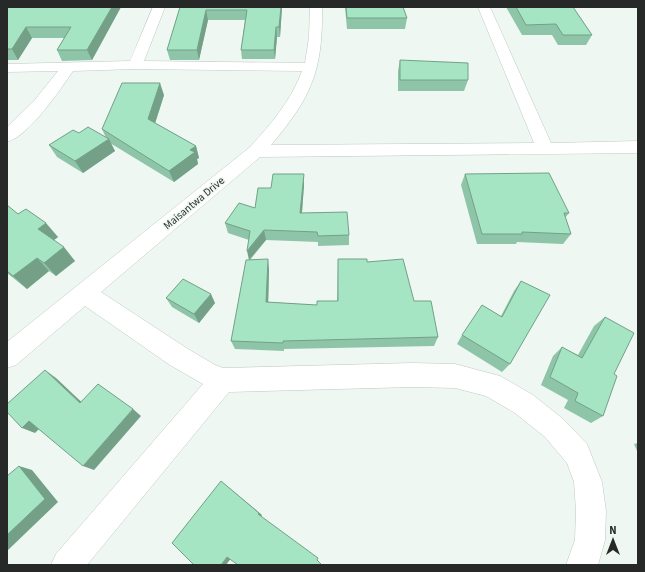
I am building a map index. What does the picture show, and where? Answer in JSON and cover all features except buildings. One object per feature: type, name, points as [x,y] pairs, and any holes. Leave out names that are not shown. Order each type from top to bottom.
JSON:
[{"type":"street","points":[[135,65],[159,7]]},
{"type":"street","name":"Maisantwa Drive","points":[[7,357],[256,151],[273,132],[296,100],[311,66],[314,48],[316,7]]},
{"type":"street","points":[[484,7],[545,149]]},
{"type":"street","points":[[7,68],[135,65],[311,66]]},
{"type":"street","points":[[7,136],[21,126],[40,105],[68,67]]},
{"type":"street","points":[[256,151],[638,147]]},
{"type":"street","points":[[85,294],[179,357],[207,374],[223,380],[296,380],[412,375],[454,376],[491,385],[524,404],[554,428],[577,454],[588,482],[591,511],[590,540],[582,565]]},
{"type":"street","points":[[67,565],[223,380]]}]
